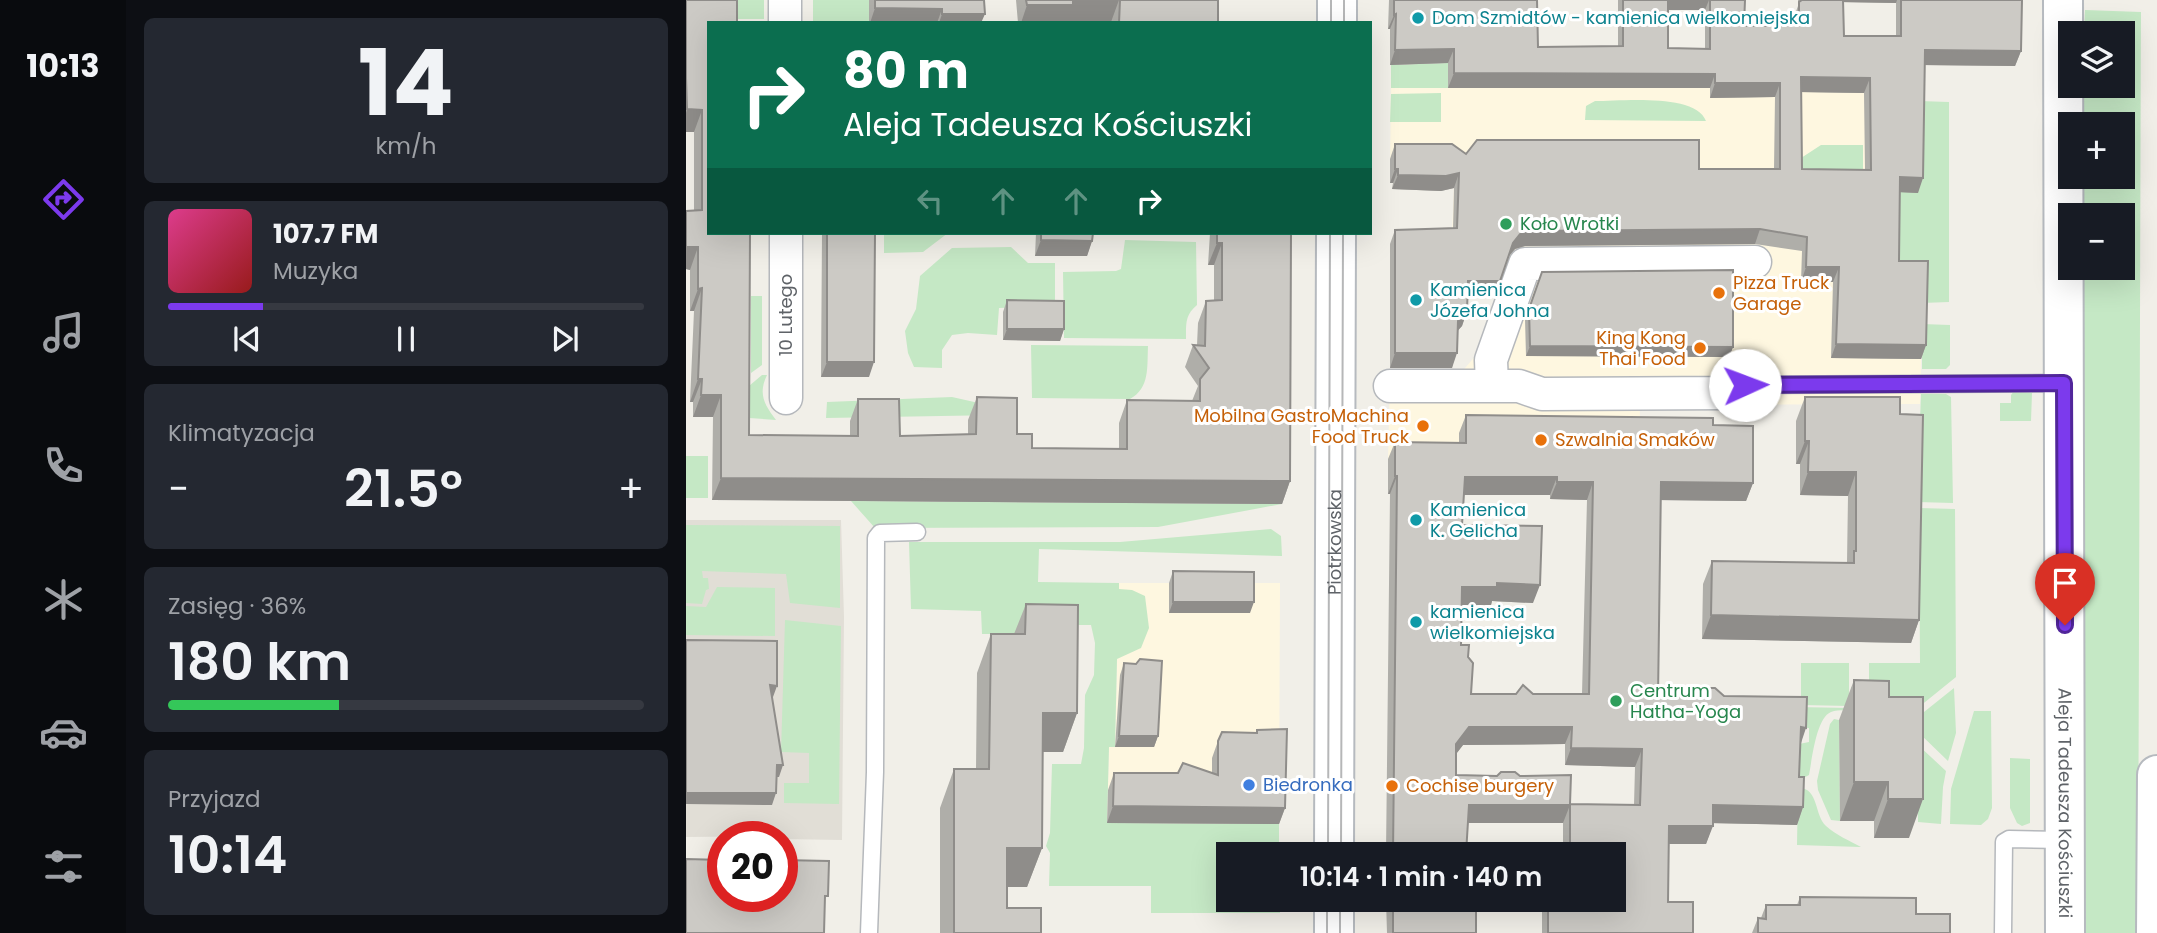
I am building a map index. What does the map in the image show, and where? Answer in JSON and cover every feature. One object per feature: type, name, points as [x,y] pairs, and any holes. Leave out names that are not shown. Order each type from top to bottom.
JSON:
[{"type":"street","points":[[785,0],[785,21]]},
{"type":"street","points":[[1337,0],[1337,21]]},
{"type":"street","name":"Aleja Tadeusza Kościuszki","points":[[2063,0],[2065,933]]},
{"type":"street","name":"10 Lutego","points":[[786,235],[786,398]]},
{"type":"street","name":"Piotrkowska","points":[[1334,842],[1336,235]]},
{"type":"street","points":[[1492,386],[1491,360],[1525,264],[1755,262]]},
{"type":"street","points":[[1390,386],[1519,386],[1542,394],[1729,393],[1745,385]]},
{"type":"street","points":[[2156,933],[2157,775]]},
{"type":"street","points":[[1334,912],[1334,933]]},
{"type":"lane","points":[[1745,385],[2064,383]]},
{"type":"lane","points":[[869,933],[875,772],[876,538],[880,533],[917,532]]},
{"type":"lane","points":[[2003,933],[2004,842],[2009,839],[2065,840]]},
{"type":"shaded area","points":[[1572,61],[1896,65],[1923,276],[1920,404],[1640,405],[1639,465],[1388,460],[1390,374],[1460,374],[1477,354],[1499,296],[1499,252],[1452,233],[1454,185],[1390,183],[1391,65]]},
{"type":"shaded area","points":[[686,520],[841,520],[844,617],[842,840],[798,839],[798,821],[707,821],[707,837],[686,837]]},
{"type":"shaded area","points":[[1119,583],[1280,583],[1279,824],[1107,823],[1109,747],[1115,747]]},
{"type":"green space","points":[[733,0],[764,0],[764,19],[733,19]]},
{"type":"green space","points":[[813,0],[869,0],[869,21],[813,21]]},
{"type":"green space","points":[[2085,10],[2141,12],[2138,933],[2081,933],[2083,280],[2135,280],[2135,203],[2083,203],[2084,189],[2135,189],[2135,112],[2084,112],[2084,98],[2135,98],[2135,21],[2085,21]]},
{"type":"green space","points":[[1448,63],[1448,88],[1391,88],[1391,65]]},
{"type":"green space","points":[[1441,93],[1441,122],[1390,122],[1391,94]]},
{"type":"green space","points":[[1595,101],[1673,102],[1699,112],[1706,121],[1585,120],[1586,106]]},
{"type":"green space","points":[[1919,101],[1949,102],[1949,302],[1922,303],[1894,275],[1895,192]]},
{"type":"green space","points":[[1821,145],[1863,145],[1863,189],[1776,165],[1798,160]]},
{"type":"green space","points":[[884,235],[945,235],[923,252],[884,253]]},
{"type":"green space","points":[[1125,240],[1196,242],[1197,305],[1188,316],[1186,339],[1064,338],[1063,272],[1121,269]]},
{"type":"green space","points":[[1011,247],[1028,263],[1055,263],[1055,306],[999,308],[997,335],[952,335],[942,350],[942,368],[914,367],[908,353],[905,331],[916,309],[920,276],[952,248]]},
{"type":"green space","points":[[751,296],[762,296],[762,365],[751,373]]},
{"type":"green space","points":[[1922,324],[1950,325],[1950,365],[1946,369],[1922,369]]},
{"type":"green space","points":[[1031,345],[1148,346],[1144,383],[1130,399],[1032,398]]},
{"type":"green space","points":[[762,375],[767,375],[763,388],[764,399],[776,420],[749,418],[749,386]]},
{"type":"green space","points":[[2015,390],[2032,393],[2031,421],[2000,421],[2000,403],[2011,403],[2011,395]]},
{"type":"green space","points":[[1921,394],[1946,394],[1951,397],[1953,503],[1917,502]]},
{"type":"green space","points":[[952,397],[1001,408],[999,415],[826,418],[827,402]]},
{"type":"green space","points":[[686,456],[708,456],[708,498],[686,498]]},
{"type":"green space","points":[[851,501],[1282,504],[1158,527],[875,528]]},
{"type":"green space","points":[[1919,508],[1955,509],[1956,677],[1914,711],[1869,711],[1869,663],[1920,663]]},
{"type":"green space","points":[[686,525],[840,526],[840,608],[790,603],[786,574],[702,571],[703,578],[708,578],[709,589],[706,590],[702,604],[686,603]]},
{"type":"green space","points":[[1271,529],[1281,536],[1282,556],[1039,549],[1038,582],[1119,583],[1119,589],[1132,590],[1145,596],[1149,628],[1141,648],[1117,659],[1115,747],[1109,747],[1107,823],[1279,824],[1279,842],[1216,842],[1216,912],[1280,913],[1151,913],[1151,886],[1049,886],[1050,853],[1046,846],[1050,833],[1052,764],[1081,764],[1085,695],[1094,675],[1095,643],[1091,625],[1063,625],[1052,634],[982,634],[981,611],[911,609],[909,542],[1120,542]]},
{"type":"green space","points":[[717,587],[775,588],[775,636],[686,635],[686,606],[706,607]]},
{"type":"green space","points":[[785,620],[841,626],[839,804],[784,803],[784,783],[809,783],[809,753],[781,752]]},
{"type":"green space","points":[[1801,663],[1849,663],[1849,706],[1801,705]]},
{"type":"green space","points":[[1851,687],[1865,688],[1865,711],[1831,712],[1826,716],[1815,740],[1809,775],[1798,781],[1794,745],[1809,742],[1809,728],[1804,728],[1795,707],[1851,708]]},
{"type":"green space","points":[[1954,688],[1956,733],[1948,761],[1918,732],[1919,716]]},
{"type":"green space","points":[[1974,711],[1991,711],[1992,808],[1988,819],[1981,825],[1950,824],[1951,789]]},
{"type":"green space","points":[[1834,719],[1839,720],[1840,821],[1831,820],[1817,781],[1830,724]]},
{"type":"green space","points":[[1917,744],[1946,771],[1941,824],[1918,822]]},
{"type":"green space","points":[[2010,758],[2030,759],[2030,823],[2022,826],[2017,823],[2010,808]]},
{"type":"green space","points":[[1798,788],[1810,792],[1826,826],[1861,847],[1797,845]]},
{"type":"building","points":[[686,0],[737,0],[737,21],[707,21],[707,235],[750,235],[749,435],[858,436],[858,399],[899,399],[900,436],[976,434],[977,397],[1017,398],[1017,434],[1032,434],[1032,448],[1127,449],[1127,400],[1200,401],[1200,379],[1209,368],[1193,345],[1205,346],[1206,301],[1222,300],[1222,243],[1217,243],[1217,235],[1291,235],[1290,481],[721,478],[721,395],[701,395],[702,379],[698,379],[702,288],[698,289],[698,247],[686,247],[686,211],[702,210],[702,110],[687,109]]},
{"type":"building","points":[[875,0],[984,0],[985,14],[942,14],[942,9],[875,8]]},
{"type":"building","points":[[1026,0],[1073,0],[1073,5],[1027,5]]},
{"type":"building","points":[[1120,0],[1218,0],[1218,21],[1119,21]]},
{"type":"building","points":[[1394,0],[1537,0],[1538,47],[1623,46],[1623,0],[1668,0],[1668,48],[1710,49],[1710,0],[1745,0],[1744,26],[1799,26],[1799,2],[1802,0],[1843,0],[1844,36],[1901,36],[1901,0],[2022,0],[2021,51],[1925,50],[1923,178],[1900,177],[1899,261],[1928,261],[1926,345],[1836,344],[1839,267],[1806,267],[1807,237],[1760,229],[1530,231],[1520,234],[1513,243],[1500,281],[1468,281],[1467,311],[1458,321],[1457,353],[1395,353],[1395,230],[1457,228],[1459,173],[1446,176],[1398,175],[1398,169],[1395,169],[1395,144],[1452,144],[1466,154],[1477,140],[1699,140],[1699,169],[1780,169],[1780,83],[1715,83],[1715,74],[1454,73],[1454,49],[1395,50],[1396,14],[1394,15]],"holes":[[[1801,77],[1870,78],[1871,170],[1802,169]]]},
{"type":"building","points":[[827,235],[875,235],[874,362],[827,362]]},
{"type":"building","points":[[1041,235],[1093,235],[1092,241],[1041,240]]},
{"type":"building","points":[[1733,270],[1733,347],[1530,346],[1529,309],[1542,272]]},
{"type":"building","points":[[1007,300],[1064,301],[1064,329],[1007,329]]},
{"type":"building","points":[[1805,397],[1900,397],[1900,414],[1923,415],[1919,620],[1711,615],[1712,561],[1854,563],[1856,472],[1808,472],[1809,441],[1805,441]]},
{"type":"building","points":[[1466,415],[1713,418],[1713,425],[1753,426],[1753,483],[1661,482],[1658,697],[1698,696],[1702,688],[1715,688],[1724,696],[1807,697],[1806,728],[1801,727],[1799,777],[1804,777],[1803,807],[1713,805],[1713,826],[1669,826],[1668,902],[1693,902],[1693,933],[1548,933],[1548,912],[1626,912],[1626,842],[1570,842],[1570,805],[1469,805],[1467,842],[1393,842],[1397,476],[1395,442],[1466,443]],"holes":[[[1465,477],[1557,477],[1557,482],[1593,482],[1589,694],[1533,694],[1523,685],[1516,694],[1471,694],[1473,663],[1468,657],[1469,645],[1461,645],[1462,587],[1497,587],[1497,583],[1540,585],[1542,526],[1462,525]],[[1469,727],[1572,727],[1571,748],[1642,749],[1640,805],[1570,804],[1571,775],[1520,776],[1515,772],[1501,772],[1497,776],[1456,775],[1456,744]]]},
{"type":"building","points":[[1173,571],[1254,572],[1254,602],[1173,602]]},
{"type":"building","points":[[1026,604],[1078,605],[1077,713],[1043,713],[1042,848],[1007,848],[1007,908],[1041,908],[1041,933],[954,933],[954,769],[989,769],[991,634],[1025,634]]},
{"type":"building","points":[[686,640],[777,641],[777,686],[770,685],[783,765],[777,765],[776,793],[686,793]]},
{"type":"building","points":[[1140,659],[1162,661],[1158,736],[1119,736],[1124,663],[1136,664]]},
{"type":"building","points":[[1854,680],[1889,681],[1889,697],[1923,697],[1923,799],[1888,799],[1888,782],[1854,782]]},
{"type":"building","name":"Biedronka","points":[[1287,729],[1285,808],[1113,806],[1114,773],[1178,773],[1183,763],[1218,775],[1218,741],[1222,732],[1257,733],[1257,730]]},
{"type":"building","points":[[686,859],[707,860],[707,912],[798,912],[798,860],[829,861],[824,933],[686,933]]},
{"type":"building","points":[[1800,897],[1916,898],[1916,914],[1950,914],[1950,933],[1758,933],[1758,918],[1766,919],[1766,905],[1800,905]]},
{"type":"building","points":[[1393,912],[1476,912],[1476,933],[1393,933]]},
{"type":"tram line","points":[[1331,0],[1331,21]]},
{"type":"tram line","points":[[1344,0],[1344,21]]},
{"type":"tram line","points":[[1328,842],[1330,235]]},
{"type":"tram line","points":[[1341,842],[1343,235]]},
{"type":"tram line","points":[[1327,912],[1327,933]]},
{"type":"tram line","points":[[1340,912],[1340,933]]},
{"type":"place","name":"Dom Szmidtów - kamienica wielkomiejska","points":[[1418,18]]},
{"type":"place","name":"Koło Wrotki","points":[[1506,224]]},
{"type":"place","name":"Pizza Truck Garage","points":[[1719,293]]},
{"type":"place","name":"Kamienica Józefa Johna","points":[[1416,300]]},
{"type":"place","name":"King Kong Thai Food","points":[[1700,348]]},
{"type":"place","name":"Mobilna GastroMachina Food Truck","points":[[1423,426]]},
{"type":"place","name":"Szwalnia Smaków","points":[[1541,440]]},
{"type":"place","name":"Kamienica K. Gelicha","points":[[1416,520]]},
{"type":"place","name":"kamienica wielkomiejska","points":[[1416,622]]},
{"type":"place","name":"Centrum Hatha-Yoga","points":[[1616,701]]},
{"type":"place","name":"Biedronka","points":[[1249,785]]},
{"type":"place","name":"Cochise burgery","points":[[1392,786]]},
{"type":"route","points":[[1745,385],[2064,383],[2065,625]]}]
